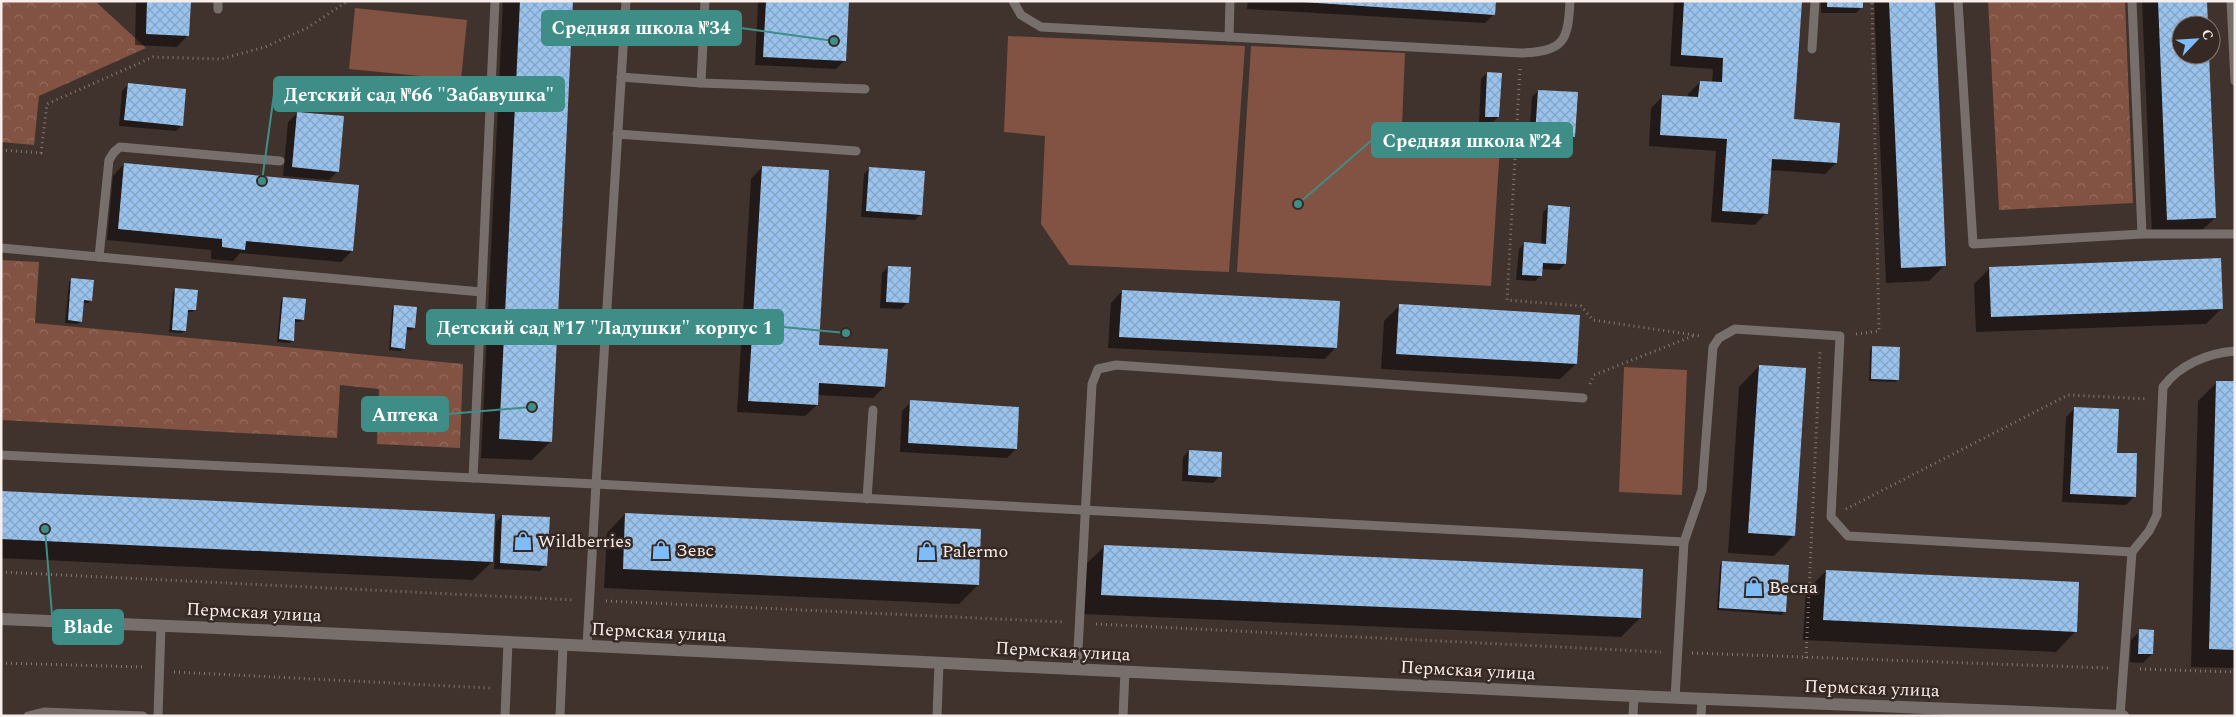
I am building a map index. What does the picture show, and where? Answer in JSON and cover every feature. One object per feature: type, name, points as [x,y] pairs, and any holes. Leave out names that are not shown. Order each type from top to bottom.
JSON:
[{"type":"street","name":"Пермская улица","points":[[1,619],[1675,698],[2122,716]]},
{"type":"lane","points":[[473,478],[495,1]]},
{"type":"lane","points":[[587,646],[626,1]]},
{"type":"lane","points":[[701,83],[705,1]]},
{"type":"lane","points":[[1013,1],[1020,15],[1041,26],[1521,54],[1543,52],[1560,44],[1569,27],[1570,1]]},
{"type":"lane","points":[[1229,37],[1230,1]]},
{"type":"lane","points":[[1812,49],[1815,1]]},
{"type":"lane","points":[[1958,1],[1973,244],[2142,234],[2235,234]]},
{"type":"lane","points":[[2132,1],[2142,234]]},
{"type":"lane","points":[[2231,1],[2235,81]]},
{"type":"lane","points":[[621,77],[701,83],[865,89]]},
{"type":"lane","points":[[617,134],[856,151]]},
{"type":"lane","points":[[100,257],[110,160],[114,152],[120,147],[280,161]]},
{"type":"lane","points":[[1,248],[481,292]]},
{"type":"lane","points":[[1675,698],[1684,542],[1702,490],[1713,346],[1719,338],[1735,328],[1840,336],[1831,517],[1848,536],[2132,552]]},
{"type":"lane","points":[[2122,716],[2123,668],[2132,552],[2149,531],[2157,515],[2163,386],[2171,375],[2209,356],[2235,351]]},
{"type":"lane","points":[[1077,669],[1092,384],[1098,369],[1116,365],[1583,398]]},
{"type":"lane","points":[[867,499],[873,410]]},
{"type":"lane","points":[[1,455],[596,484],[1684,542]]},
{"type":"lane","points":[[158,716],[161,626]]},
{"type":"lane","points":[[505,716],[508,642]]},
{"type":"lane","points":[[560,716],[563,645]]},
{"type":"lane","points":[[938,716],[939,663]]},
{"type":"lane","points":[[1123,716],[1125,672]]},
{"type":"lane","points":[[1633,716],[1634,696]]},
{"type":"lane","points":[[1701,716],[1702,699]]},
{"type":"lane","points":[[28,716],[44,712],[143,716]]},
{"type":"path","points":[[1,150],[41,153],[47,104],[152,57],[221,59],[265,47],[307,28],[341,8],[348,1]]},
{"type":"path","points":[[1840,336],[1879,331],[1872,1]]},
{"type":"path","points":[[1521,54],[1507,300],[1582,306],[1593,320],[1719,338]]},
{"type":"path","points":[[1583,398],[1594,375],[1695,335]]},
{"type":"path","points":[[1806,658],[1821,336]]},
{"type":"path","points":[[1811,523],[1831,517],[2068,395],[2163,400]]},
{"type":"path","points":[[1,572],[1678,653],[2235,672]]},
{"type":"path","points":[[1,662],[506,688]]},
{"type":"green space","points":[[1,1],[95,1],[146,48],[39,96],[34,145],[1,142]]},
{"type":"green space","points":[[1988,1],[2125,1],[2133,203],[1999,210]]},
{"type":"green space","points":[[355,8],[467,20],[461,80],[349,69]]},
{"type":"green space","points":[[1008,36],[1245,46],[1229,272],[1069,265],[1041,224],[1045,136],[1004,132]]},
{"type":"green space","points":[[1251,46],[1405,53],[1402,126],[1501,131],[1491,286],[1237,272]]},
{"type":"green space","points":[[1,260],[39,262],[35,323],[463,364],[460,448],[377,444],[379,389],[340,385],[337,438],[1,420]]},
{"type":"green space","points":[[1624,367],[1687,370],[1682,495],[1619,492]]},
{"type":"building","points":[[147,1],[191,1],[189,36],[146,34]]},
{"type":"building","points":[[520,1],[573,1],[552,442],[499,439]]},
{"type":"building","points":[[766,1],[849,1],[846,61],[763,57]]},
{"type":"building","points":[[1288,1],[1496,1],[1495,15]]},
{"type":"building","points":[[1684,1],[1802,1],[1794,119],[1840,123],[1837,163],[1772,159],[1768,214],[1722,211],[1727,139],[1660,135],[1662,95],[1698,97],[1700,81],[1722,82],[1723,58],[1681,55]]},
{"type":"building","points":[[1827,1],[1863,1],[1863,8],[1827,7]]},
{"type":"building","points":[[1889,1],[1935,1],[1946,266],[1901,268]]},
{"type":"building","points":[[2158,1],[2207,1],[2208,15],[2171,15],[2171,65],[2209,65],[2216,218],[2167,220]]},
{"type":"building","points":[[1487,72],[1502,73],[1499,117],[1485,117]]},
{"type":"building","points":[[128,83],[186,89],[183,126],[124,120]]},
{"type":"building","points":[[1538,90],[1578,92],[1575,137],[1535,135]]},
{"type":"building","points":[[297,112],[344,116],[339,172],[292,167]]},
{"type":"building","points":[[124,163],[359,185],[353,251],[246,241],[245,250],[222,247],[222,239],[118,229]]},
{"type":"building","points":[[762,166],[829,170],[819,345],[888,349],[885,387],[819,383],[818,405],[748,401]]},
{"type":"building","points":[[869,167],[925,171],[922,215],[866,211]]},
{"type":"building","points":[[1548,205],[1570,207],[1566,264],[1543,263],[1542,276],[1522,275],[1524,242],[1546,244]]},
{"type":"building","points":[[2221,258],[2223,309],[1991,317],[1989,267]]},
{"type":"building","points":[[888,266],[911,267],[909,303],[886,302]]},
{"type":"building","points":[[71,278],[94,280],[92,301],[84,300],[82,322],[68,320]]},
{"type":"building","points":[[175,288],[198,290],[196,310],[188,310],[186,331],[172,330]]},
{"type":"building","points":[[1122,290],[1340,301],[1337,348],[1119,337]]},
{"type":"building","points":[[283,297],[306,299],[304,320],[295,319],[294,341],[279,339]]},
{"type":"building","points":[[1399,304],[1580,315],[1577,364],[1396,354]]},
{"type":"building","points":[[394,305],[417,307],[415,328],[407,327],[405,349],[391,347]]},
{"type":"building","points":[[1872,346],[1900,347],[1899,380],[1871,379]]},
{"type":"building","points":[[1759,365],[1806,368],[1795,536],[1748,533]]},
{"type":"building","points":[[2216,381],[2235,381],[2235,650],[2209,649]]},
{"type":"building","points":[[910,400],[1019,407],[1017,449],[908,443]]},
{"type":"building","points":[[2074,407],[2119,409],[2117,453],[2137,453],[2136,497],[2070,494]]},
{"type":"building","points":[[1189,450],[1222,452],[1221,477],[1188,475]]},
{"type":"building","points":[[1,491],[495,514],[493,562],[1,539]]},
{"type":"building","points":[[625,513],[981,529],[979,585],[623,569]]},
{"type":"building","points":[[502,515],[550,517],[547,566],[500,563]]},
{"type":"building","points":[[1104,545],[1643,569],[1641,618],[1101,595]]},
{"type":"building","name":"Весна","points":[[1722,561],[1789,565],[1786,612],[1719,608]]},
{"type":"building","points":[[1826,570],[2079,582],[2077,632],[1823,620]]},
{"type":"building","points":[[2139,629],[2154,630],[2153,654],[2138,654]]},
{"type":"place","name":"Средняя школа №34","points":[[834,41]]},
{"type":"place","name":"Детский сад №66 \"Забавушка\"","points":[[262,181]]},
{"type":"place","name":"Средняя школа №24","points":[[1298,204]]},
{"type":"place","name":"Детский сад №17 \"Ладушки\" корпус 1","points":[[846,333]]},
{"type":"place","name":"Аптека","points":[[532,407]]},
{"type":"place","name":"Blade","points":[[45,529]]},
{"type":"place","name":"Wildberries","points":[[523,541]]},
{"type":"place","name":"Зевс","points":[[661,550]]},
{"type":"place","name":"Palermo","points":[[927,551]]},
{"type":"place","name":"Весна","points":[[1754,587]]}]
